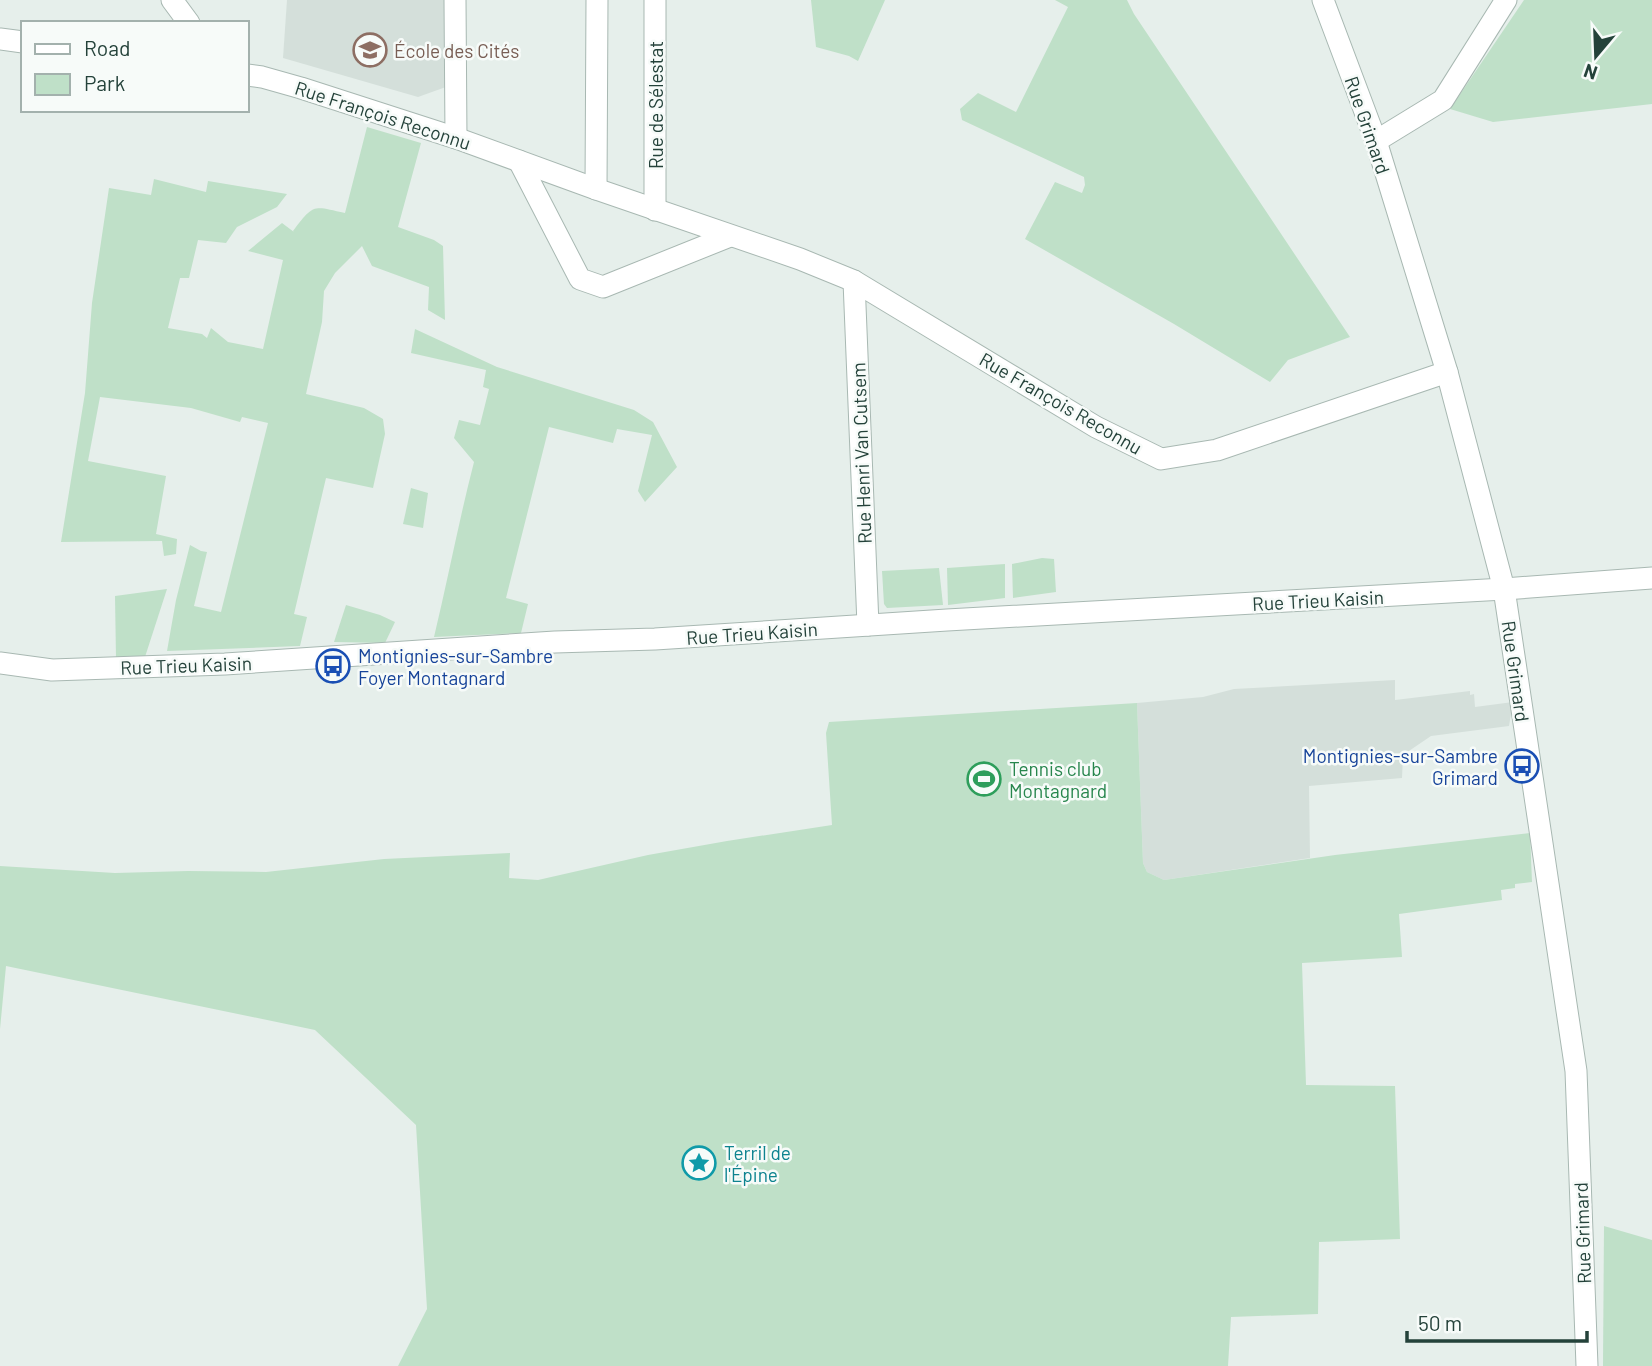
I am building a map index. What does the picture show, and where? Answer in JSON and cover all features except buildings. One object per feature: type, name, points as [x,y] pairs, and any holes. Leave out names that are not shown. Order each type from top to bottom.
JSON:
[{"type":"street","points":[[172,0],[188,21]]},
{"type":"street","points":[[455,0],[456,138]]},
{"type":"street","points":[[596,190],[597,0]]},
{"type":"street","name":"Rue de Sélestat","points":[[655,0],[655,210]]},
{"type":"street","name":"Rue Grimard","points":[[1323,0],[1376,141],[1447,372],[1504,589],[1576,1071],[1587,1366]]},
{"type":"street","points":[[1376,141],[1443,100],[1506,0]]},
{"type":"street","points":[[0,39],[21,42]]},
{"type":"street","name":"Rue François Reconnu","points":[[248,75],[300,88],[456,138],[596,190],[800,259],[854,281],[1096,426],[1161,459],[1217,450],[1447,372]]},
{"type":"street","points":[[519,161],[580,279],[603,288],[730,236]]},
{"type":"street","name":"Rue Henri Van Cutsem","points":[[854,281],[868,625]]},
{"type":"street","name":"Rue Trieu Kaisin","points":[[0,663],[52,670],[225,664],[555,642],[655,639],[1652,578]]},
{"type":"shaded area","name":"École des Cités","points":[[287,0],[455,0],[457,83],[418,97],[283,58]]},
{"type":"shaded area","points":[[1395,680],[1395,700],[1470,691],[1470,695],[1474,694],[1475,707],[1513,702],[1509,726],[1431,736],[1403,755],[1402,778],[1309,786],[1310,858],[1164,880],[1147,872],[1143,863],[1137,703],[1203,697],[1234,689]]},
{"type":"green space","points":[[811,0],[885,0],[858,61],[816,47]]},
{"type":"green space","points":[[1055,0],[1127,0],[1350,337],[1288,360],[1270,382],[1025,239],[1055,182],[1082,193],[1084,177],[962,120],[960,109],[978,93],[1016,112],[1068,7]]},
{"type":"green space","points":[[1524,0],[1652,0],[1652,104],[1493,122],[1450,109]]},
{"type":"green space","points":[[367,127],[421,143],[398,227],[443,246],[445,320],[428,310],[429,287],[372,266],[362,246],[335,273],[324,291],[322,322],[306,394],[364,408],[383,419],[385,434],[373,488],[326,478],[294,614],[307,617],[300,646],[167,651],[190,545],[207,552],[194,606],[221,612],[268,423],[242,417],[240,422],[191,408],[100,397],[88,461],[166,476],[156,534],[177,539],[176,554],[164,556],[162,541],[61,542],[85,393],[92,303],[109,188],[151,195],[154,179],[206,192],[208,181],[287,194],[277,207],[237,227],[226,243],[198,240],[189,278],[180,278],[168,328],[202,334],[207,338],[211,328],[228,342],[263,349],[283,260],[248,251],[282,223],[294,232],[305,215],[315,209],[345,213]]},
{"type":"green space","points":[[415,329],[497,367],[634,410],[653,422],[677,467],[645,502],[638,491],[652,435],[617,429],[613,443],[549,427],[506,598],[528,604],[521,633],[434,637],[474,462],[454,438],[459,420],[480,425],[489,389],[483,387],[486,370],[411,353]]},
{"type":"green space","points":[[411,488],[428,493],[423,528],[403,524]]},
{"type":"green space","points":[[1042,558],[1054,559],[1056,592],[1013,598],[1012,564]]},
{"type":"green space","points":[[1005,564],[1005,598],[948,605],[947,568]]},
{"type":"green space","points":[[939,568],[943,605],[887,608],[884,604],[882,571]]},
{"type":"green space","points":[[167,589],[144,660],[116,658],[115,596]]},
{"type":"green space","points":[[346,605],[395,622],[385,643],[334,642]]},
{"type":"green space","name":"Terril de l'Épine","points":[[1137,703],[1143,863],[1147,872],[1164,880],[1335,855],[1530,833],[1532,882],[1515,884],[1515,888],[1501,890],[1502,900],[1399,914],[1402,957],[1302,963],[1306,1085],[1395,1086],[1400,1239],[1319,1242],[1318,1314],[1231,1317],[1228,1366],[398,1366],[427,1309],[416,1125],[315,1030],[6,966],[0,1029],[0,866],[115,873],[266,872],[384,859],[510,853],[509,878],[538,880],[648,855],[832,825],[826,733],[829,722]]},
{"type":"green space","points":[[1604,1226],[1652,1240],[1652,1366],[1603,1366]]},
{"type":"place","name":"École des Cités","points":[[370,50]]},
{"type":"place","name":"Montignies-sur-Sambre Foyer Montagnard","points":[[333,666]]},
{"type":"place","name":"Montignies-sur-Sambre Grimard","points":[[1522,766]]},
{"type":"place","name":"Tennis club Montagnard","points":[[984,779]]},
{"type":"place","name":"Terril de l'Épine","points":[[699,1163]]}]
